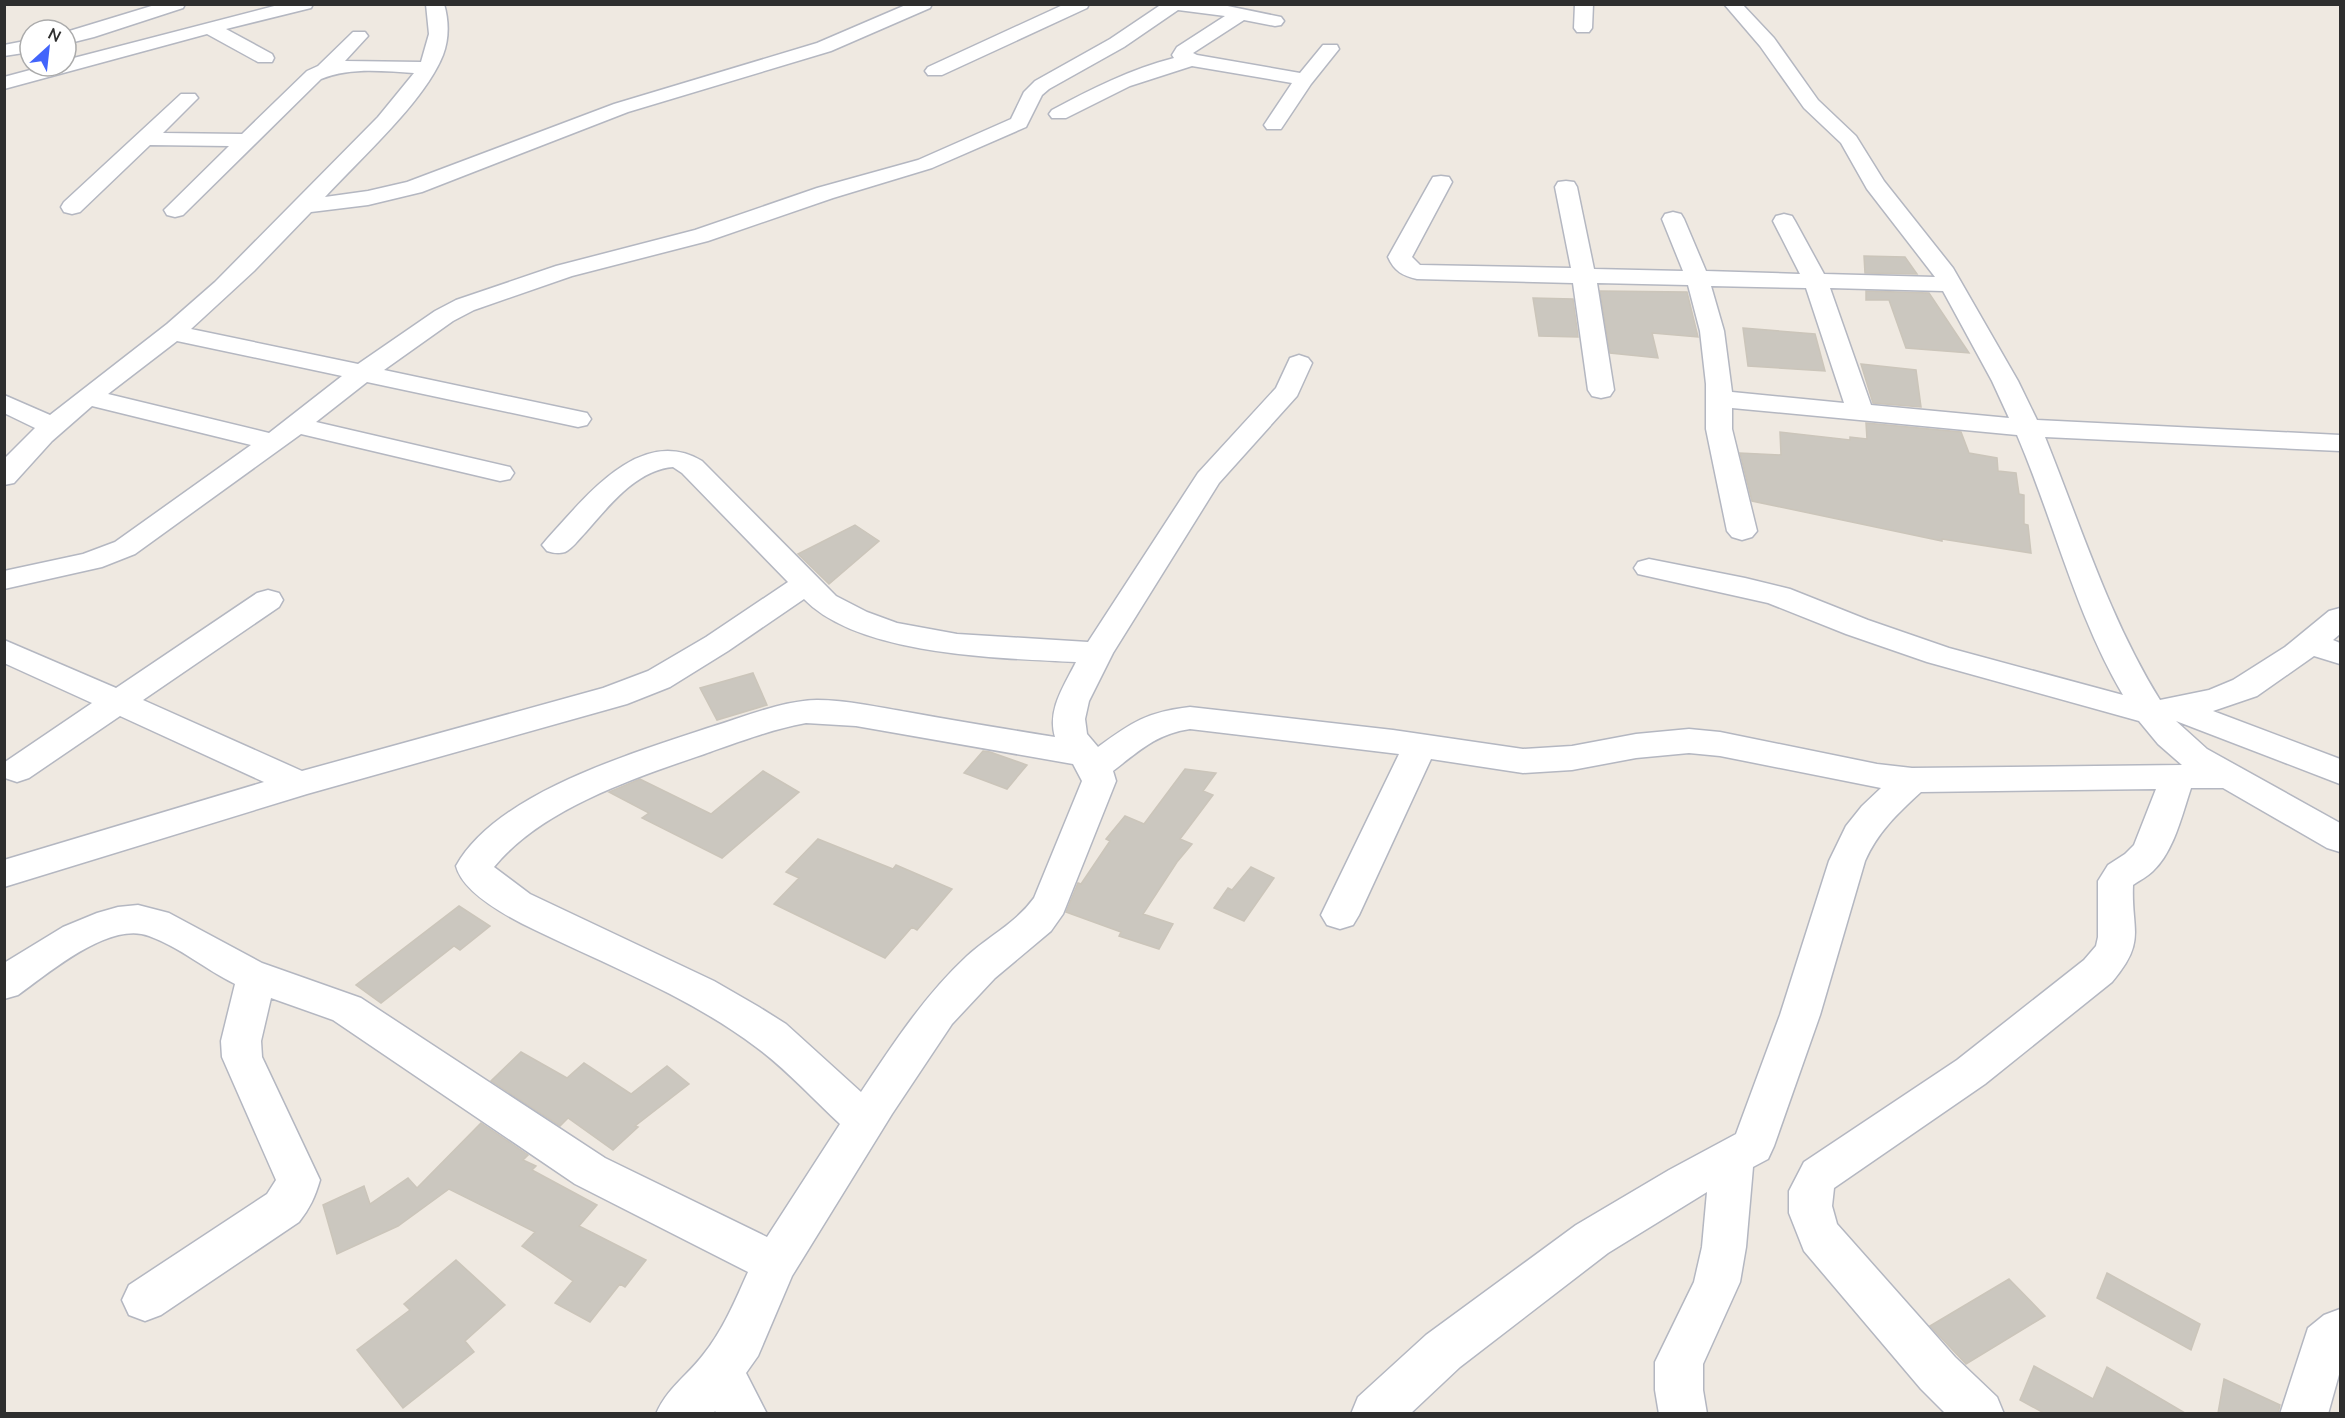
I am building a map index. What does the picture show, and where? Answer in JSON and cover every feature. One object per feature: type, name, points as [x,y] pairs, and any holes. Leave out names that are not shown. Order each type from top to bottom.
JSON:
[{"type":"street","points":[[78,34],[177,4]]},
{"type":"street","points":[[4,83],[305,4]]},
{"type":"street","points":[[4,477],[37,438],[172,332],[252,262],[401,102],[427,68],[437,39],[435,4]]},
{"type":"street","points":[[305,206],[368,198],[414,187],[621,108],[824,47],[924,4]]},
{"type":"street","points":[[935,71],[1081,4]]},
{"type":"street","points":[[4,580],[91,561],[125,548],[273,442],[362,373],[444,316],[465,305],[564,271],[711,232],[825,193],[919,166],[969,147],[1019,123],[1034,92],[1042,85],[1118,43],[1175,4],[1215,7],[1275,21]]},
{"type":"street","points":[[1583,28],[1584,4]]},
{"type":"street","points":[[1732,4],[1767,42],[1811,104],[1849,140],[1875,184],[1951,284],[2005,381],[2026,428],[2079,566],[2118,655],[2162,711],[2170,736],[2195,757],[2225,776],[2340,839]]},
{"type":"street","points":[[1241,14],[1181,55],[1192,60],[1292,76],[1303,81]]},
{"type":"street","points":[[210,28],[265,58]]},
{"type":"street","points":[[174,210],[306,82],[326,69],[359,36]]},
{"type":"street","points":[[1274,125],[1303,81],[1330,49]]},
{"type":"street","points":[[1059,114],[1133,77],[1192,60]]},
{"type":"street","points":[[326,69],[348,66],[427,68]]},
{"type":"street","points":[[72,207],[188,98]]},
{"type":"street","points":[[144,139],[246,140]]},
{"type":"street","points":[[1441,182],[1400,257],[1401,263],[1408,269],[1432,274],[1951,284]]},
{"type":"street","points":[[1566,187],[1584,277],[1601,390]]},
{"type":"street","points":[[1673,219],[1698,280],[1712,331],[1719,384],[1719,429],[1743,531]]},
{"type":"street","points":[[1784,221],[1816,282],[1860,412]]},
{"type":"street","points":[[172,332],[578,419]]},
{"type":"street","points":[[680,1413],[720,1372],[741,1340],[775,1263],[865,1121],[950,1000],[981,968],[1038,921],[1050,904],[1099,781],[1090,761],[1071,736],[1068,719],[1073,701],[1097,653],[1208,479],[1288,390],[1299,363]]},
{"type":"street","points":[[88,398],[273,442]]},
{"type":"street","points":[[1719,399],[2026,428],[2340,443]]},
{"type":"street","points":[[4,403],[52,426]]},
{"type":"street","points":[[296,424],[500,473]]},
{"type":"street","points":[[557,545],[634,469],[656,460],[677,459],[692,467],[825,603],[844,615],[906,636],[943,643],[1097,653]]},
{"type":"street","points":[[1649,568],[1779,596],[1865,630],[1938,655],[2162,711],[2340,772]]},
{"type":"street","points":[[4,874],[299,784],[615,696],[659,679],[717,644],[806,584]]},
{"type":"street","points":[[18,770],[268,600]]},
{"type":"street","points":[[2162,711],[2216,699],[2245,688],[2272,671],[2340,618]]},
{"type":"street","points":[[2309,643],[2340,654]]},
{"type":"street","points":[[4,650],[299,784]]},
{"type":"street","points":[[865,1121],[771,1036],[745,1018],[700,992],[517,904],[476,873],[474,866],[493,841],[537,812],[571,794],[641,763],[749,727],[806,712],[822,711],[856,715],[1090,761],[1144,730],[1166,721],[1190,718],[1523,761],[1546,761],[1636,746],[1689,741],[1720,744],[1877,776],[1912,780],[2225,776]]},
{"type":"street","points":[[1340,915],[1420,746]]},
{"type":"street","points":[[1980,1413],[1938,1373],[1820,1237],[1809,1210],[1810,1189],[1819,1175],[1971,1072],[2098,971],[2110,958],[2117,941],[2118,926],[2115,883],[2123,872],[2140,862],[2150,848],[2178,777]]},
{"type":"street","points":[[1375,1413],[1443,1352],[1592,1239],[1684,1183],[1753,1146],[1761,1130],[1800,1015],[1847,861],[1859,835],[1874,815],[1912,780]]},
{"type":"street","points":[[4,984],[84,934],[112,922],[133,918],[154,922],[241,970],[347,1008],[590,1171],[775,1263]]},
{"type":"street","points":[[145,1300],[261,1224],[283,1208],[294,1195],[298,1180],[242,1057],[241,1041],[256,976]]},
{"type":"street","points":[[1683,1413],[1678,1390],[1679,1362],[1703,1316],[1717,1282],[1725,1239],[1732,1158]]},
{"type":"street","points":[[2304,1413],[2325,1344],[2340,1331]]},
{"type":"street","points":[[720,1372],[743,1413]]},
{"type":"building","points":[[1864,256],[1905,257],[1917,274],[1865,273]]},
{"type":"building","points":[[1600,291],[1687,292],[1698,337],[1652,333],[1658,358],[1610,353]]},
{"type":"building","points":[[1866,291],[1929,293],[1969,353],[1906,348],[1889,300],[1866,300]]},
{"type":"building","points":[[1533,298],[1573,299],[1578,337],[1539,336]]},
{"type":"building","points":[[1743,328],[1815,334],[1825,371],[1748,366]]},
{"type":"building","points":[[1861,364],[1916,370],[1921,407],[1873,403]]},
{"type":"building","points":[[1866,423],[1961,432],[1969,453],[1997,458],[1998,471],[2016,473],[2019,494],[2024,495],[2024,524],[2028,525],[2031,553],[1942,539],[1942,541],[1752,501],[1740,453],[1781,455],[1780,432],[1850,440],[1850,437],[1867,439]]},
{"type":"building","points":[[855,525],[879,541],[829,584],[798,554]]},
{"type":"building","points":[[753,673],[767,705],[717,720],[700,688]]},
{"type":"building","points":[[983,751],[1027,765],[1007,789],[964,773]]},
{"type":"building","points":[[1185,769],[1216,773],[1203,791],[1213,795],[1180,839],[1192,844],[1177,862],[1143,914],[1173,924],[1159,949],[1119,936],[1121,932],[1066,912],[1078,883],[1081,884],[1110,841],[1106,839],[1125,816],[1144,824]]},
{"type":"building","points":[[763,771],[799,792],[722,858],[642,818],[649,813],[609,792],[640,779],[711,814]]},
{"type":"building","points":[[818,839],[893,869],[896,865],[952,889],[917,930],[912,927],[885,958],[774,904],[799,878],[786,872]]},
{"type":"building","points":[[1251,867],[1274,878],[1244,921],[1214,908],[1228,888],[1232,890]]},
{"type":"building","points":[[459,906],[490,926],[460,950],[454,946],[381,1003],[356,985]]},
{"type":"building","points":[[521,1052],[567,1078],[584,1063],[631,1094],[667,1066],[689,1084],[635,1126],[638,1127],[613,1150],[568,1118],[560,1126],[491,1081]]},
{"type":"building","points":[[481,1123],[528,1155],[523,1160],[536,1166],[532,1170],[597,1205],[579,1226],[646,1260],[625,1287],[620,1284],[590,1322],[555,1303],[573,1281],[522,1246],[535,1232],[449,1189],[398,1226],[337,1254],[323,1205],[364,1186],[370,1204],[408,1178],[417,1188]]},
{"type":"building","points":[[456,1260],[505,1305],[465,1341],[474,1352],[403,1408],[357,1350],[410,1310],[404,1304]]},
{"type":"building","points":[[2107,1273],[2200,1324],[2191,1350],[2097,1298]]},
{"type":"building","points":[[2009,1279],[2045,1316],[1966,1364],[1930,1326]]},
{"type":"building","points":[[2034,1366],[2093,1399],[2107,1367],[2185,1413],[2044,1413],[2020,1400]]},
{"type":"building","points":[[2224,1379],[2280,1405],[2278,1413],[2218,1413]]}]
